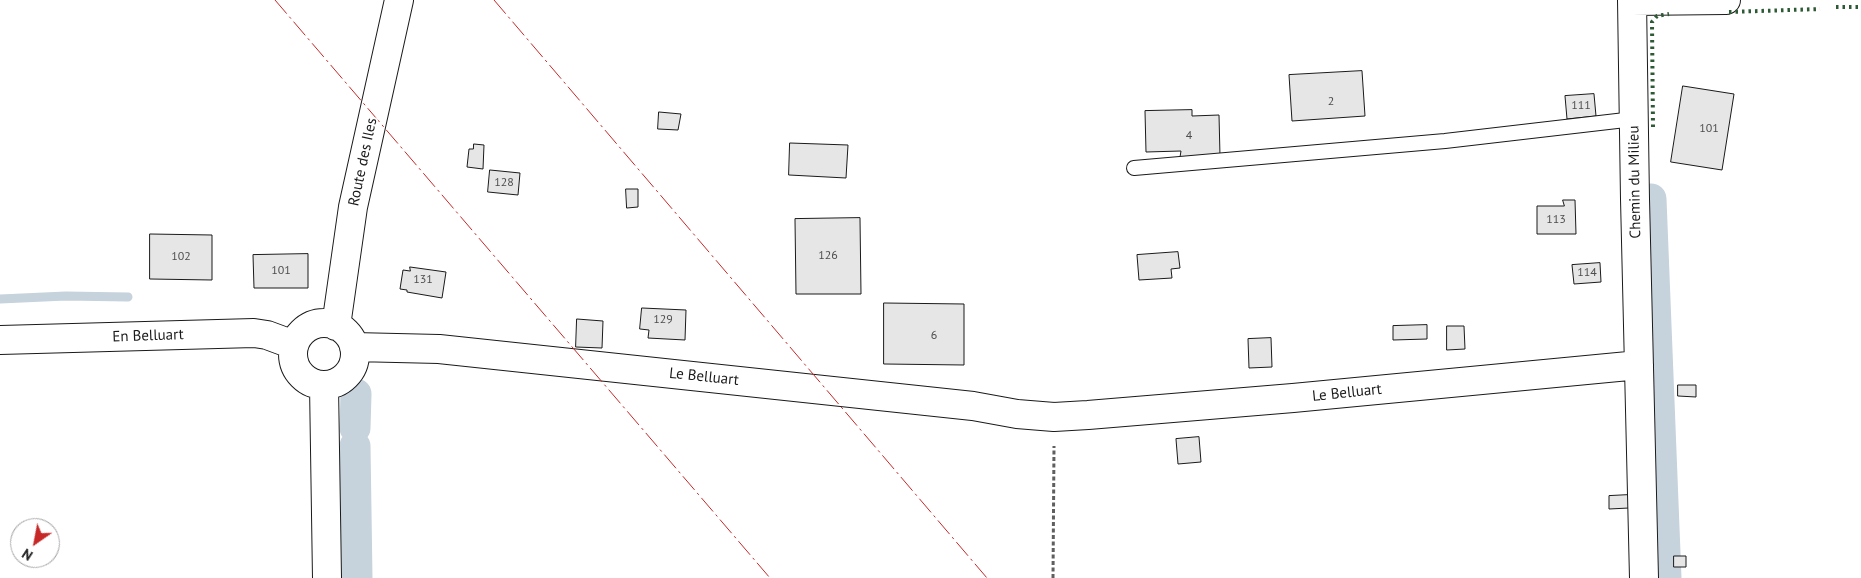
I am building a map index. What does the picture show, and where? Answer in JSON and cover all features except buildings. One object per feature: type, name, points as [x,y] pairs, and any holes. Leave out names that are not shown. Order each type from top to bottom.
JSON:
[{"type":"street","name":"Route des Iles","points":[[336,326],[353,207],[399,0]]},
{"type":"street","points":[[1632,0],[1726,0]]},
{"type":"street","name":"Chemin du Milieu","points":[[1632,0],[1644,578]]},
{"type":"street","points":[[324,323],[336,326],[346,332],[354,347],[355,355],[350,371],[337,382],[324,384],[312,382],[300,374],[294,362],[294,345],[299,335],[310,326],[324,323]]},
{"type":"street","name":"En Belluart","points":[[0,340],[254,333],[267,335],[294,345]]},
{"type":"street","name":"Le Belluart","points":[[354,347],[439,349],[973,406],[1017,414],[1054,417],[1152,411],[1639,365]]},
{"type":"street","points":[[324,384],[327,578]]},
{"type":"lane","points":[[1134,168],[1445,141],[1634,119]]},
{"type":"path","points":[[1053,578],[1054,417]]},
{"type":"waterway","points":[[1651,199],[1666,578]]},
{"type":"waterway","points":[[0,299],[66,296],[128,297]]},
{"type":"waterway","points":[[355,428],[356,394]]},
{"type":"waterway","points":[[355,446],[357,578]]},
{"type":"hedge","points":[[1836,7],[1861,7]]},
{"type":"hedge","points":[[1729,12],[1820,9]]},
{"type":"hedge","points":[[1653,127],[1652,22],[1657,16],[1669,14]]},
{"type":"power","points":[[275,0],[770,578]]},
{"type":"power","points":[[494,0],[987,578]]}]
